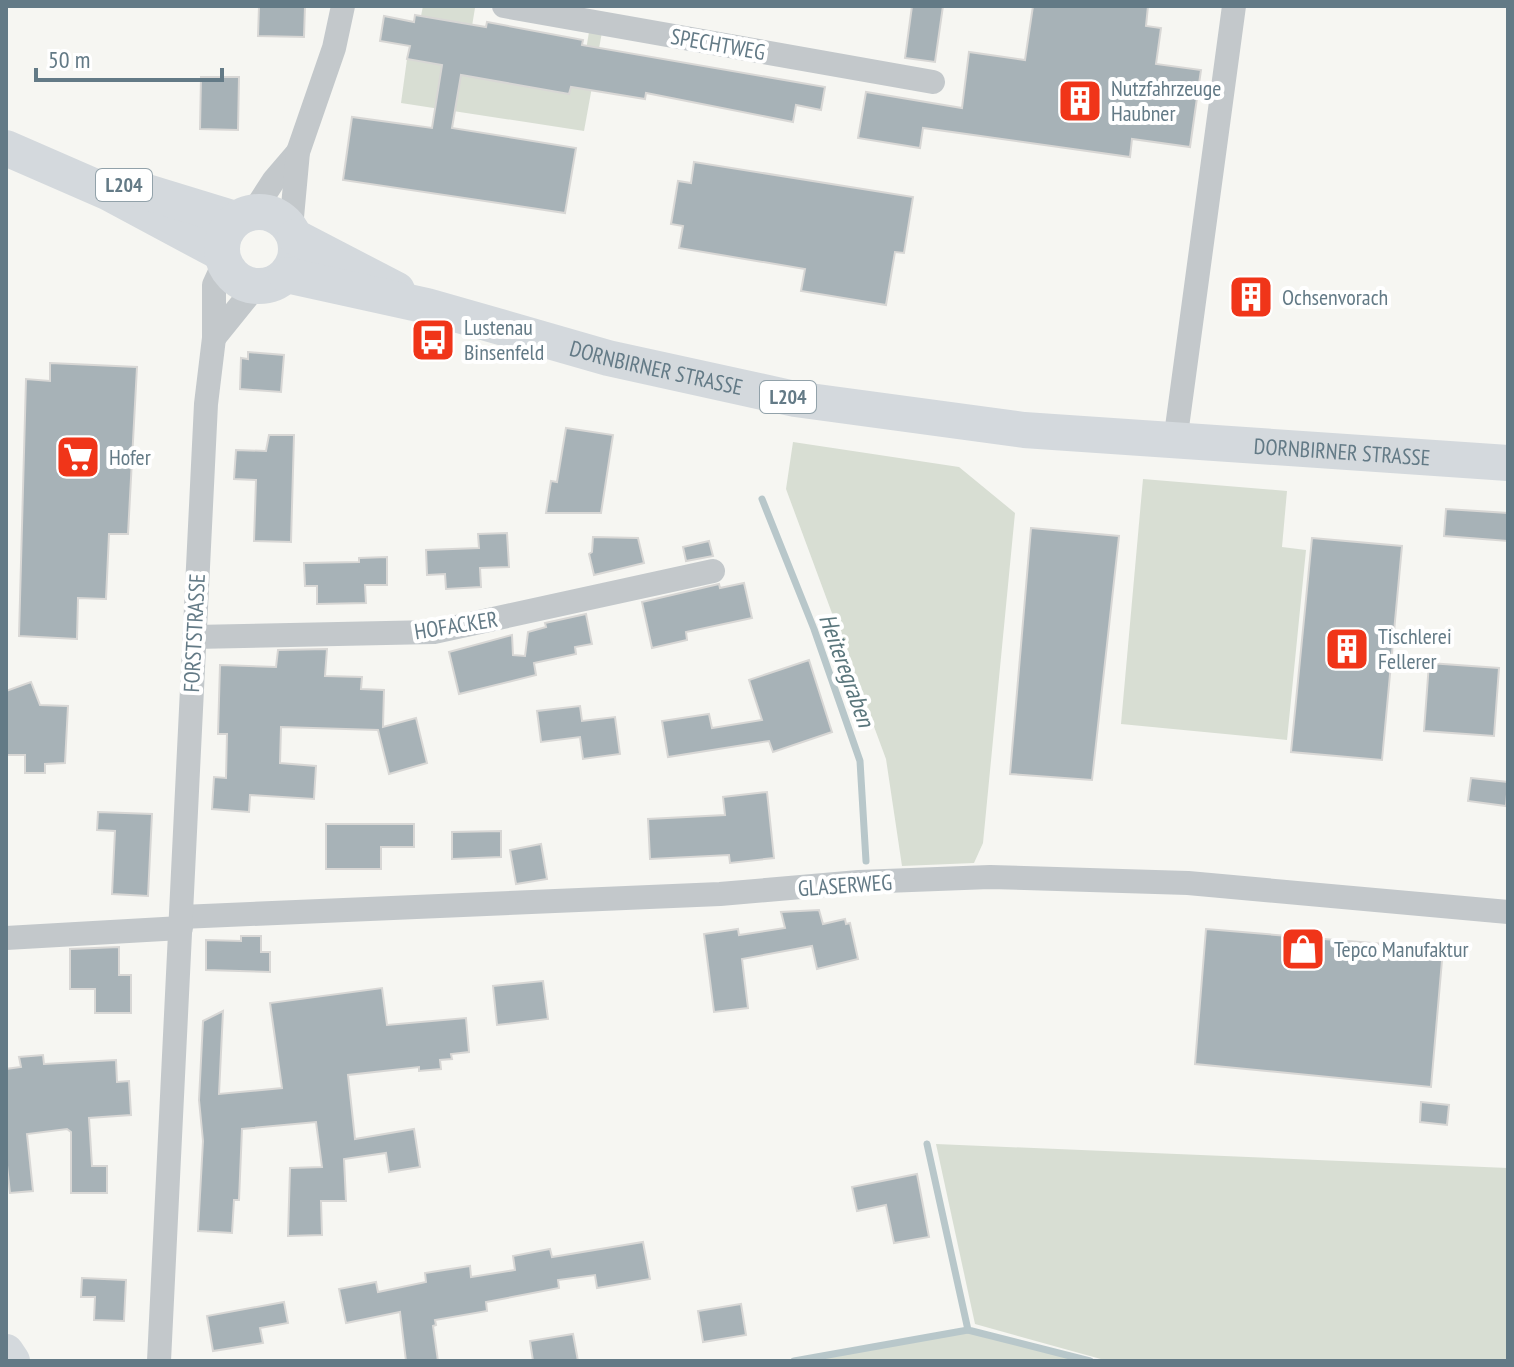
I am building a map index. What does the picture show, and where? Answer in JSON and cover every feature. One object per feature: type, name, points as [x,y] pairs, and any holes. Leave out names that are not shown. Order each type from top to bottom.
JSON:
[{"type":"main road","name":"DORNBIRNER STRASSE","points":[[6,148],[51,165],[185,231],[222,258],[236,279],[271,281],[427,306],[608,358],[795,399],[997,427],[1175,442],[1508,463]]},
{"type":"main road","name":"DORNBIRNER STRASSE","points":[[51,165],[244,215],[281,218],[293,233],[427,306]]},
{"type":"main road","points":[[222,258],[227,229],[244,215]]},
{"type":"main road","points":[[271,281],[293,264],[293,233]]},
{"type":"main road","points":[[6,1352],[12,1361]]},
{"type":"street","points":[[293,233],[298,152],[334,48],[343,6]]},
{"type":"street","name":"SPECHTWEG","points":[[504,6],[933,82]]},
{"type":"street","points":[[1175,442],[1234,6]]},
{"type":"street","points":[[244,215],[298,152]]},
{"type":"street","name":"FORSTSTRASSE","points":[[159,1361],[206,404],[214,338],[214,285],[222,258]]},
{"type":"street","points":[[214,338],[271,281]]},
{"type":"street","name":"HOFACKER","points":[[194,637],[434,632],[713,571]]},
{"type":"street","name":"GLASERWEG","points":[[181,923],[720,894],[859,882],[990,877],[1188,883],[1508,912]]},
{"type":"street","points":[[6,938],[181,923]]},
{"type":"shaded area","points":[[423,6],[475,8],[471,32],[481,78],[569,94],[576,61],[584,62],[589,32],[602,32],[584,131],[401,103],[407,59],[462,23],[421,16]]},
{"type":"shaded area","points":[[793,442],[959,467],[1015,513],[983,843],[974,863],[902,866],[886,759],[786,489]]},
{"type":"shaded area","points":[[1143,479],[1287,491],[1282,547],[1306,550],[1287,740],[1121,724]]},
{"type":"shaded area","points":[[936,1144],[1508,1168],[1508,1361],[1108,1361],[975,1324]]},
{"type":"shaded area","points":[[968,1330],[1090,1361],[794,1361]]},
{"type":"building","points":[[259,6],[305,6],[304,37],[258,36]]},
{"type":"building","points":[[912,6],[943,6],[935,62],[905,58]]},
{"type":"building","name":"Nutzfahrzeuge Haubner","points":[[1033,6],[1148,6],[1146,26],[1161,28],[1156,64],[1201,70],[1190,147],[1132,139],[1130,157],[923,128],[920,148],[858,138],[866,92],[962,108],[969,52],[1025,60]]},
{"type":"building","points":[[415,15],[486,27],[487,22],[583,40],[582,45],[825,87],[821,110],[796,105],[793,122],[646,93],[645,99],[571,87],[569,94],[461,75],[452,128],[576,148],[565,213],[343,180],[352,117],[432,128],[442,65],[407,59],[410,46],[380,41],[384,16],[414,22]]},
{"type":"building","points":[[201,77],[239,77],[238,130],[200,129]]},
{"type":"building","points":[[694,162],[913,197],[904,253],[895,252],[886,305],[801,291],[805,269],[679,248],[683,226],[671,224],[678,181],[691,183]]},
{"type":"building","points":[[248,352],[284,355],[281,392],[240,389],[241,358],[248,359]]},
{"type":"building","name":"Hofer","points":[[50,363],[137,367],[128,534],[109,534],[106,599],[78,598],[77,639],[19,636],[26,379],[50,381]]},
{"type":"building","points":[[566,428],[613,435],[601,513],[546,513],[551,481],[557,482]]},
{"type":"building","points":[[269,435],[294,435],[291,542],[254,541],[256,480],[234,479],[236,450],[266,451]]},
{"type":"building","points":[[1446,509],[1508,513],[1508,541],[1444,536]]},
{"type":"building","points":[[1031,528],[1119,536],[1092,780],[1010,774]]},
{"type":"building","points":[[507,533],[509,567],[480,568],[481,587],[446,589],[445,574],[427,575],[426,550],[479,548],[478,534]]},
{"type":"building","points":[[593,537],[638,538],[644,563],[594,575],[589,554],[592,552]]},
{"type":"building","name":"Tischlerei Fellerer","points":[[1312,538],[1402,546],[1382,760],[1291,752]]},
{"type":"building","points":[[709,541],[713,556],[686,561],[683,547]]},
{"type":"building","points":[[387,557],[387,585],[365,585],[366,603],[317,604],[317,586],[305,586],[304,563],[359,562],[359,558]]},
{"type":"building","points":[[744,583],[752,618],[686,632],[687,640],[652,648],[642,602],[719,584],[720,588]]},
{"type":"building","points":[[586,614],[592,644],[575,647],[576,654],[534,663],[536,675],[459,694],[449,652],[512,635],[513,655],[525,656],[528,632],[546,627],[545,623]]},
{"type":"building","points":[[327,649],[325,676],[362,677],[361,689],[384,690],[383,727],[416,718],[427,763],[389,774],[378,730],[281,727],[280,763],[316,766],[314,799],[250,795],[249,812],[212,809],[214,777],[226,778],[227,734],[218,734],[220,665],[276,667],[278,650]]},
{"type":"building","points":[[809,660],[832,732],[773,752],[769,741],[668,757],[662,721],[709,714],[712,728],[762,720],[749,680]]},
{"type":"building","points":[[1429,663],[1499,668],[1494,736],[1424,731]]},
{"type":"building","points":[[31,682],[40,705],[68,706],[65,763],[45,764],[45,773],[25,773],[25,755],[6,755],[6,691]]},
{"type":"building","points":[[580,706],[582,721],[615,717],[620,754],[583,759],[580,737],[541,742],[537,711]]},
{"type":"building","points":[[1471,778],[1508,782],[1506,806],[1468,801]]},
{"type":"building","points":[[767,792],[774,858],[730,863],[729,855],[650,859],[648,819],[725,815],[723,797]]},
{"type":"building","points":[[98,812],[152,814],[148,896],[112,894],[115,831],[97,830]]},
{"type":"building","points":[[326,824],[414,824],[414,847],[381,847],[381,869],[326,869]]},
{"type":"building","points":[[501,831],[501,857],[452,859],[452,832]]},
{"type":"building","points":[[541,844],[547,879],[516,884],[510,850]]},
{"type":"building","points":[[819,910],[823,924],[845,919],[846,924],[850,923],[858,959],[817,969],[812,946],[742,959],[748,1008],[714,1012],[704,934],[738,929],[739,935],[785,928],[781,912]]},
{"type":"building","points":[[1206,929],[1443,949],[1431,1087],[1195,1064]]},
{"type":"building","points":[[241,936],[261,936],[261,952],[270,952],[270,972],[206,970],[206,940],[241,941]]},
{"type":"building","points":[[119,947],[119,975],[131,975],[131,1013],[95,1013],[95,989],[70,989],[70,949]]},
{"type":"building","points":[[543,981],[548,1019],[497,1025],[493,986]]},
{"type":"building","points":[[382,988],[387,1025],[466,1018],[469,1052],[451,1054],[452,1059],[440,1060],[441,1069],[419,1071],[419,1067],[348,1075],[355,1139],[414,1129],[420,1167],[389,1172],[386,1153],[344,1159],[346,1201],[321,1201],[322,1235],[288,1236],[290,1168],[322,1167],[316,1122],[242,1129],[239,1200],[234,1200],[232,1233],[198,1231],[203,1141],[199,1100],[203,1021],[223,1011],[219,1094],[282,1088],[270,1003]]},
{"type":"building","points":[[43,1055],[44,1064],[116,1060],[117,1082],[129,1081],[131,1115],[89,1118],[92,1166],[107,1166],[107,1193],[71,1193],[71,1132],[67,1129],[27,1134],[33,1191],[10,1193],[6,1156],[6,1069],[21,1067],[19,1057]]},
{"type":"building","points":[[1421,1102],[1449,1105],[1447,1125],[1420,1122]]},
{"type":"building","points":[[917,1174],[929,1237],[894,1243],[886,1205],[857,1211],[852,1187]]},
{"type":"building","points":[[643,1242],[650,1279],[597,1288],[595,1275],[558,1280],[559,1288],[486,1302],[487,1311],[435,1320],[436,1325],[433,1326],[438,1361],[406,1361],[400,1312],[346,1323],[339,1289],[376,1282],[378,1292],[426,1282],[425,1273],[470,1266],[471,1277],[515,1270],[513,1256],[550,1249],[552,1257]]},
{"type":"building","points":[[82,1278],[126,1280],[124,1321],[94,1320],[95,1297],[81,1297]]},
{"type":"building","points":[[284,1302],[288,1323],[260,1328],[263,1343],[213,1351],[207,1316]]},
{"type":"building","points":[[741,1304],[746,1335],[703,1342],[698,1311]]},
{"type":"building","points":[[573,1334],[578,1361],[533,1361],[530,1341]]},
{"type":"waterway","name":"Heiteregraben","points":[[762,499],[814,629],[860,761],[866,861]]},
{"type":"waterway","name":"Heiteregraben","points":[[927,1144],[968,1330],[1090,1361]]},
{"type":"waterway","points":[[794,1361],[968,1330]]},
{"type":"place","name":"Nutzfahrzeuge Haubner","points":[[1080,101]]},
{"type":"place","name":"Ochsenvorach","points":[[1251,297]]},
{"type":"place","name":"Lustenau Binsenfeld","points":[[433,340]]},
{"type":"place","name":"Hofer","points":[[78,457]]},
{"type":"place","name":"Tischlerei Fellerer","points":[[1347,649]]},
{"type":"place","name":"Tepco Manufaktur","points":[[1303,949]]}]
